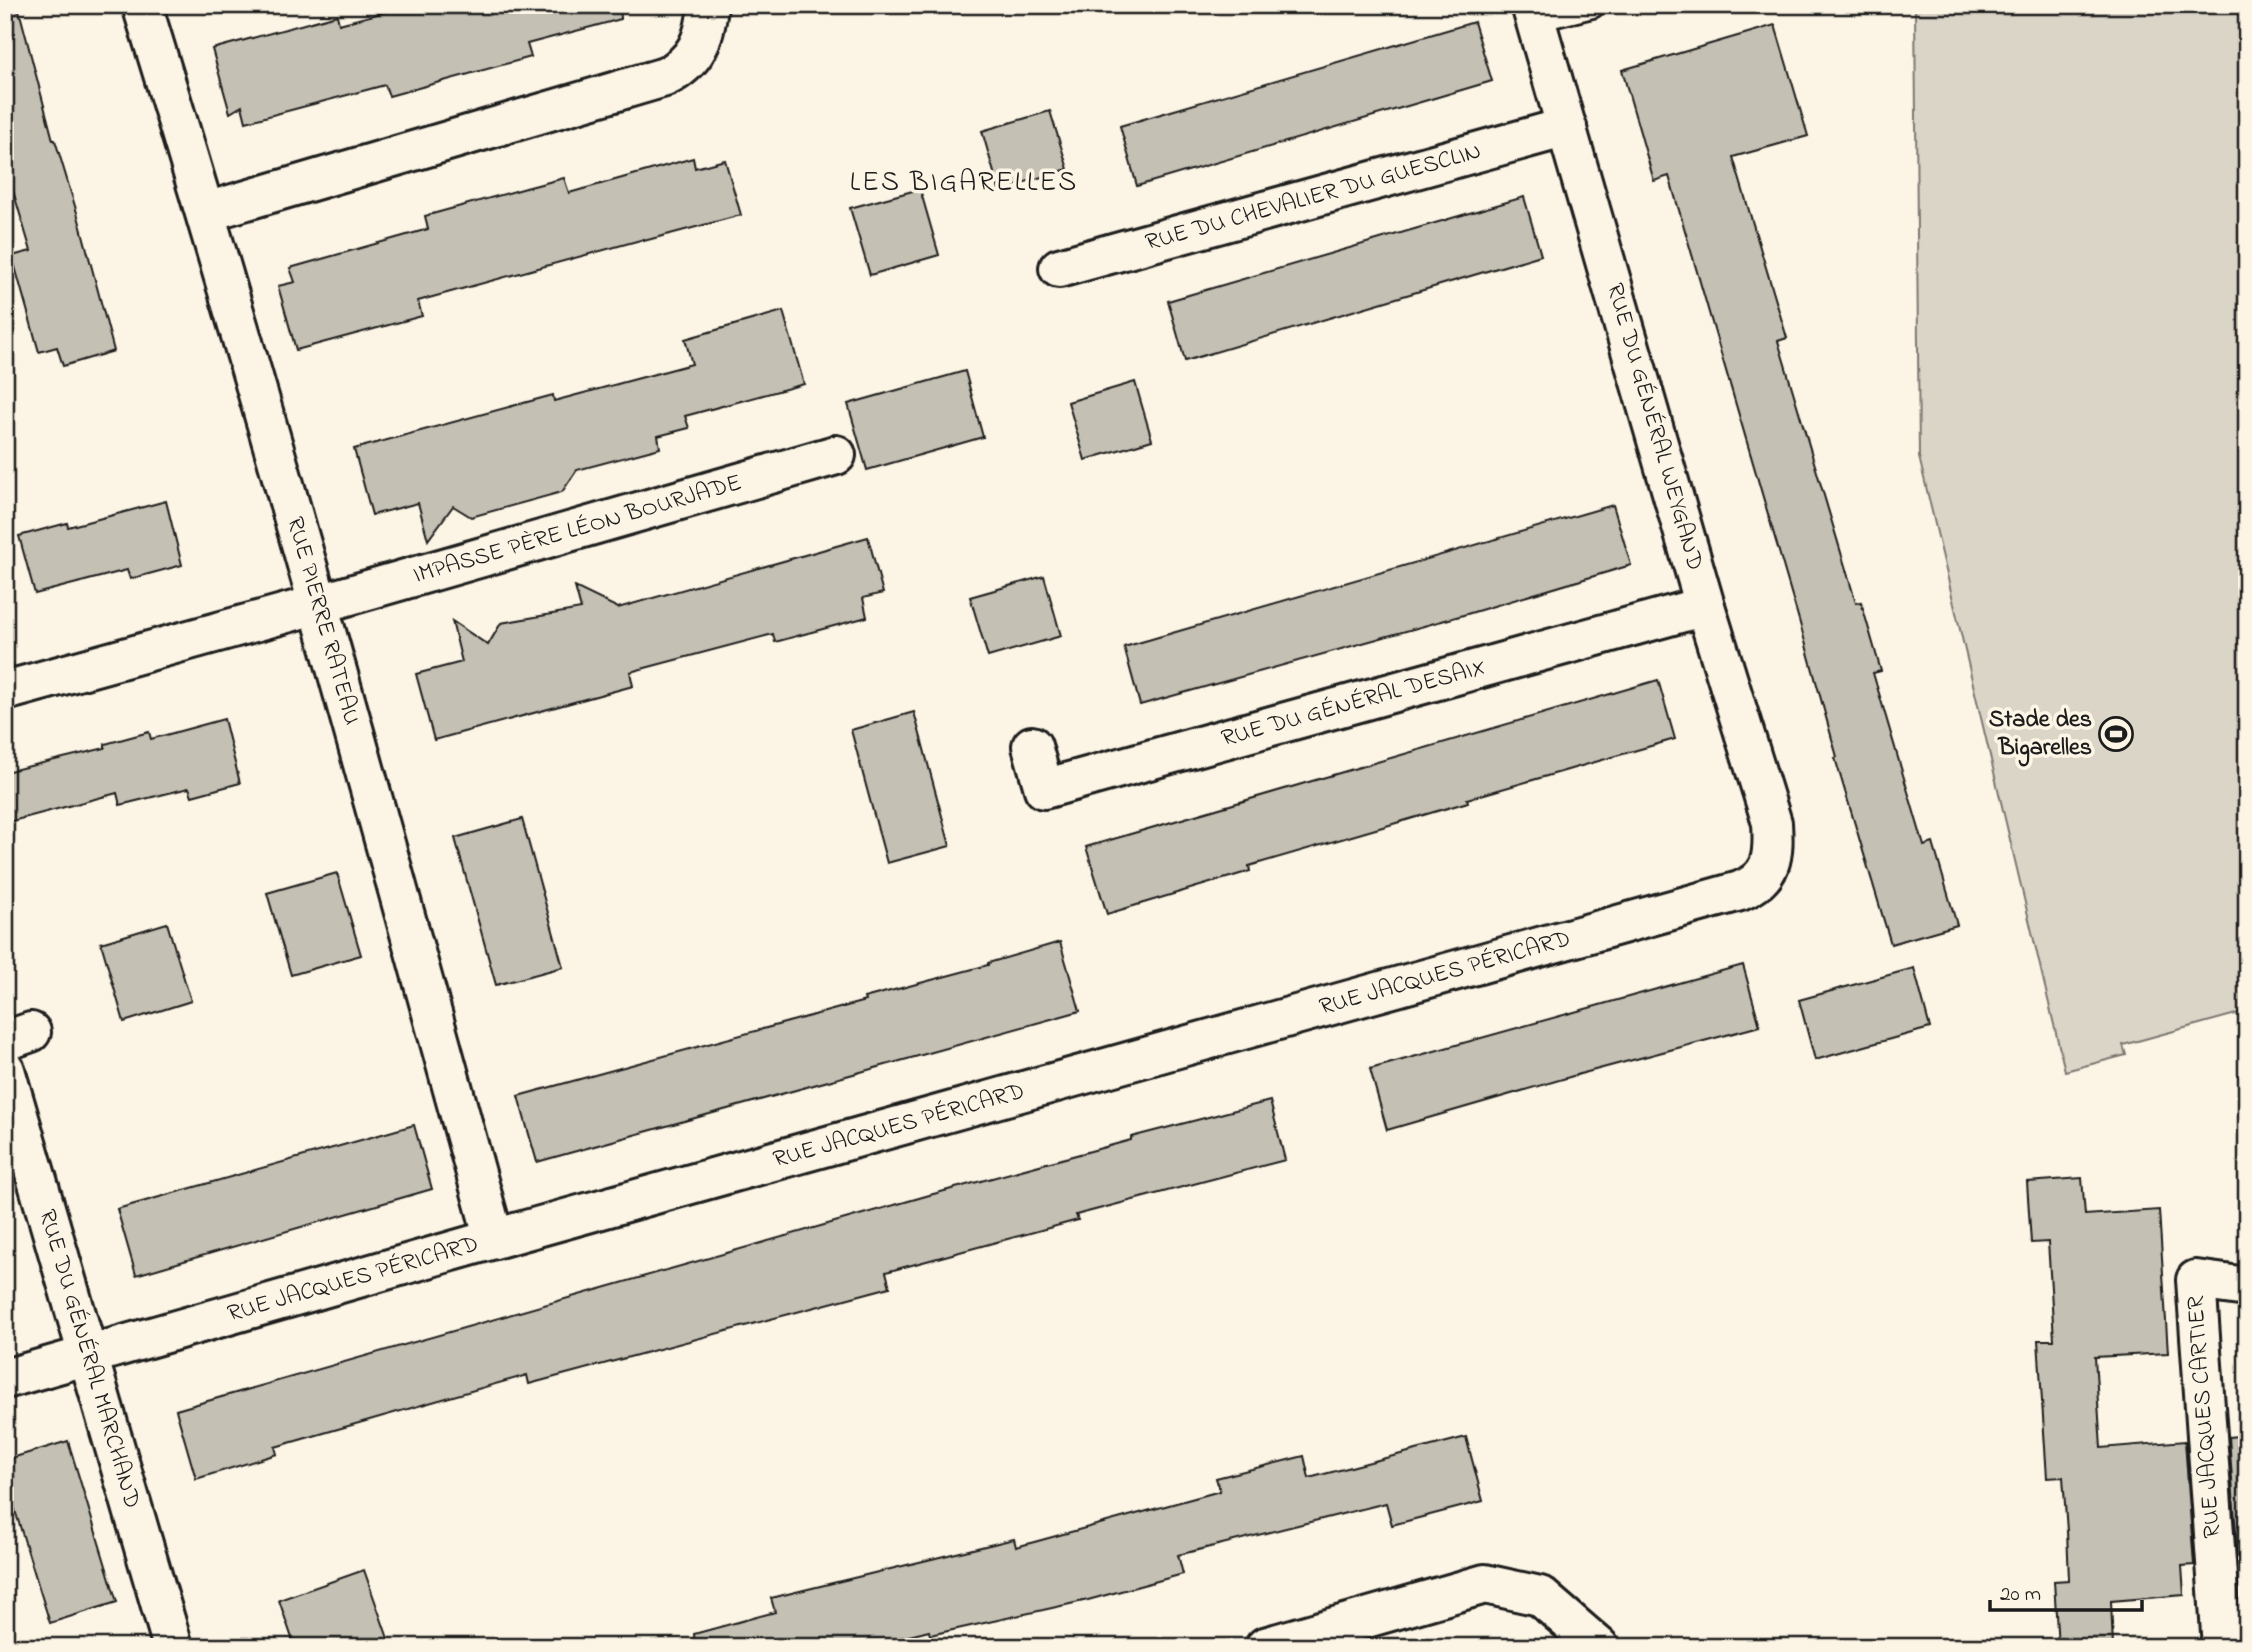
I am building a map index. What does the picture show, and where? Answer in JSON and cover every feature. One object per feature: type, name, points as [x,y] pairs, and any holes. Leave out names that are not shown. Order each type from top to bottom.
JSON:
[{"type":"street","name":"RUE PIERRE RATEAU","points":[[142,5],[319,604],[494,1240]]},
{"type":"street","points":[[205,212],[665,77],[683,68],[694,54],[702,38],[708,5]]},
{"type":"street","name":"RUE DU GÉNÉRAL WEYGAND","points":[[1533,12],[1705,606],[1772,823],[1774,849]]},
{"type":"street","name":"RUE DU CHEVALIER DU GUESCLIN","points":[[1059,268],[1567,127]]},
{"type":"street","name":"IMPASSE PÈRE LÉON BOURJADE","points":[[5,691],[319,604],[836,454]]},
{"type":"street","name":"RUE DU GÉNÉRAL DESAIX","points":[[1032,746],[1044,789],[1705,606]]},
{"type":"street","name":"RUE JACQUES PÉRICARD","points":[[5,1379],[1740,891],[1762,877],[1774,849]]},
{"type":"street","name":"RUE DU GÉNÉRAL MARCHAND","points":[[5,1070],[173,1647]]},
{"type":"street","name":"RUE JACQUES CARTIER","points":[[2222,1647],[2196,1280],[2247,1287]]},
{"type":"street","points":[[1265,1647],[1485,1584],[1540,1595],[1599,1647]]},
{"type":"lane","points":[[1533,12],[1592,5]]},
{"type":"shaded area","name":"Stade des Bigarelles","points":[[1915,5],[2247,5],[2247,1011],[2123,1045],[2126,1055],[2065,1071],[1919,457]]},
{"type":"building","points":[[412,5],[620,5],[621,19],[527,44],[531,57],[389,96],[385,85],[246,122],[242,106],[230,113],[212,49],[337,15],[339,24]]},
{"type":"building","points":[[19,10],[53,140],[78,216],[114,351],[63,366],[57,347],[39,352],[12,256],[31,251],[5,164],[5,11]]},
{"type":"building","points":[[1474,22],[1492,81],[1137,186],[1120,126]]},
{"type":"building","points":[[1775,25],[1808,136],[1733,157],[1787,338],[1778,341],[1856,603],[1861,602],[1881,671],[1873,673],[1924,846],[1933,843],[1957,925],[1891,944],[1835,758],[1837,757],[1799,620],[1669,176],[1654,181],[1622,70]]},
{"type":"building","points":[[1050,111],[1068,169],[999,190],[982,131]]},
{"type":"building","points":[[693,158],[695,168],[725,160],[741,215],[418,301],[422,316],[296,350],[278,286],[295,282],[290,268],[428,229],[425,216],[526,188],[564,178],[569,193]]},
{"type":"building","points":[[920,189],[939,255],[870,275],[850,208]]},
{"type":"building","points":[[1524,197],[1541,255],[1185,361],[1168,301]]},
{"type":"building","points":[[783,311],[804,384],[685,416],[689,428],[658,436],[660,448],[577,470],[562,492],[471,517],[453,506],[428,540],[418,503],[372,515],[354,449],[553,395],[554,401],[692,364],[685,339]]},
{"type":"building","points":[[965,371],[983,437],[867,470],[848,404]]},
{"type":"building","points":[[1135,382],[1152,440],[1085,460],[1068,402]]},
{"type":"building","points":[[166,501],[182,565],[130,579],[127,570],[35,594],[19,536],[67,523],[68,527]]},
{"type":"building","points":[[1613,505],[1631,565],[1467,614],[1140,705],[1124,647]]},
{"type":"building","points":[[868,537],[883,593],[863,598],[867,617],[775,642],[773,634],[630,672],[633,686],[434,740],[416,674],[462,662],[452,621],[488,645],[501,623],[581,609],[575,587],[618,608]]},
{"type":"building","points":[[1044,576],[1061,636],[988,657],[970,597]]},
{"type":"building","points":[[1658,680],[1675,739],[1249,866],[1250,871],[1107,914],[1086,847]]},
{"type":"building","points":[[914,712],[950,846],[887,863],[851,730]]},
{"type":"building","points":[[224,719],[240,783],[192,796],[189,788],[120,805],[117,793],[5,823],[5,772],[105,748],[105,744],[149,732],[151,739]]},
{"type":"building","points":[[522,819],[563,967],[496,985],[455,838]]},
{"type":"building","points":[[337,873],[361,955],[291,975],[267,893]]},
{"type":"building","points":[[167,923],[191,1001],[124,1022],[101,943]]},
{"type":"building","points":[[1060,942],[1080,1011],[537,1162],[518,1096],[865,1001],[864,998],[988,965]]},
{"type":"building","points":[[1743,965],[1760,1026],[1580,1074],[1387,1130],[1370,1069]]},
{"type":"building","points":[[1914,968],[1930,1028],[1815,1060],[1799,1000]]},
{"type":"building","points":[[1270,1101],[1285,1160],[1076,1215],[1078,1220],[886,1272],[890,1287],[529,1384],[527,1375],[275,1447],[277,1454],[196,1479],[176,1410],[1131,1140],[1131,1137]]},
{"type":"building","points":[[414,1125],[432,1189],[136,1275],[117,1209]]},
{"type":"building","points":[[2082,1178],[2085,1215],[2159,1210],[2168,1353],[2095,1357],[2101,1448],[2185,1441],[2194,1565],[2182,1566],[2184,1595],[2111,1601],[2113,1647],[2058,1647],[2054,1581],[2069,1580],[2063,1477],[2047,1478],[2038,1340],[2054,1340],[2048,1242],[2031,1243],[2027,1182]]},
{"type":"building","points":[[2247,1435],[2247,1561],[2238,1562],[2229,1437]]},
{"type":"building","points":[[1466,1437],[1483,1501],[1392,1525],[1386,1503],[1178,1555],[1183,1574],[1088,1600],[930,1635],[929,1631],[866,1647],[695,1647],[694,1634],[775,1612],[771,1598],[1014,1539],[1016,1547],[1220,1491],[1216,1478],[1304,1456],[1309,1478]]},
{"type":"building","points":[[68,1441],[117,1602],[50,1623],[5,1478],[5,1460]]},
{"type":"building","points":[[364,1570],[391,1647],[295,1647],[279,1600]]},
{"type":"place","name":"Stade des Bigarelles","points":[[2116,734]]},
{"type":"district","name":"LES BIGARELLES","points":[[964,183]]}]
